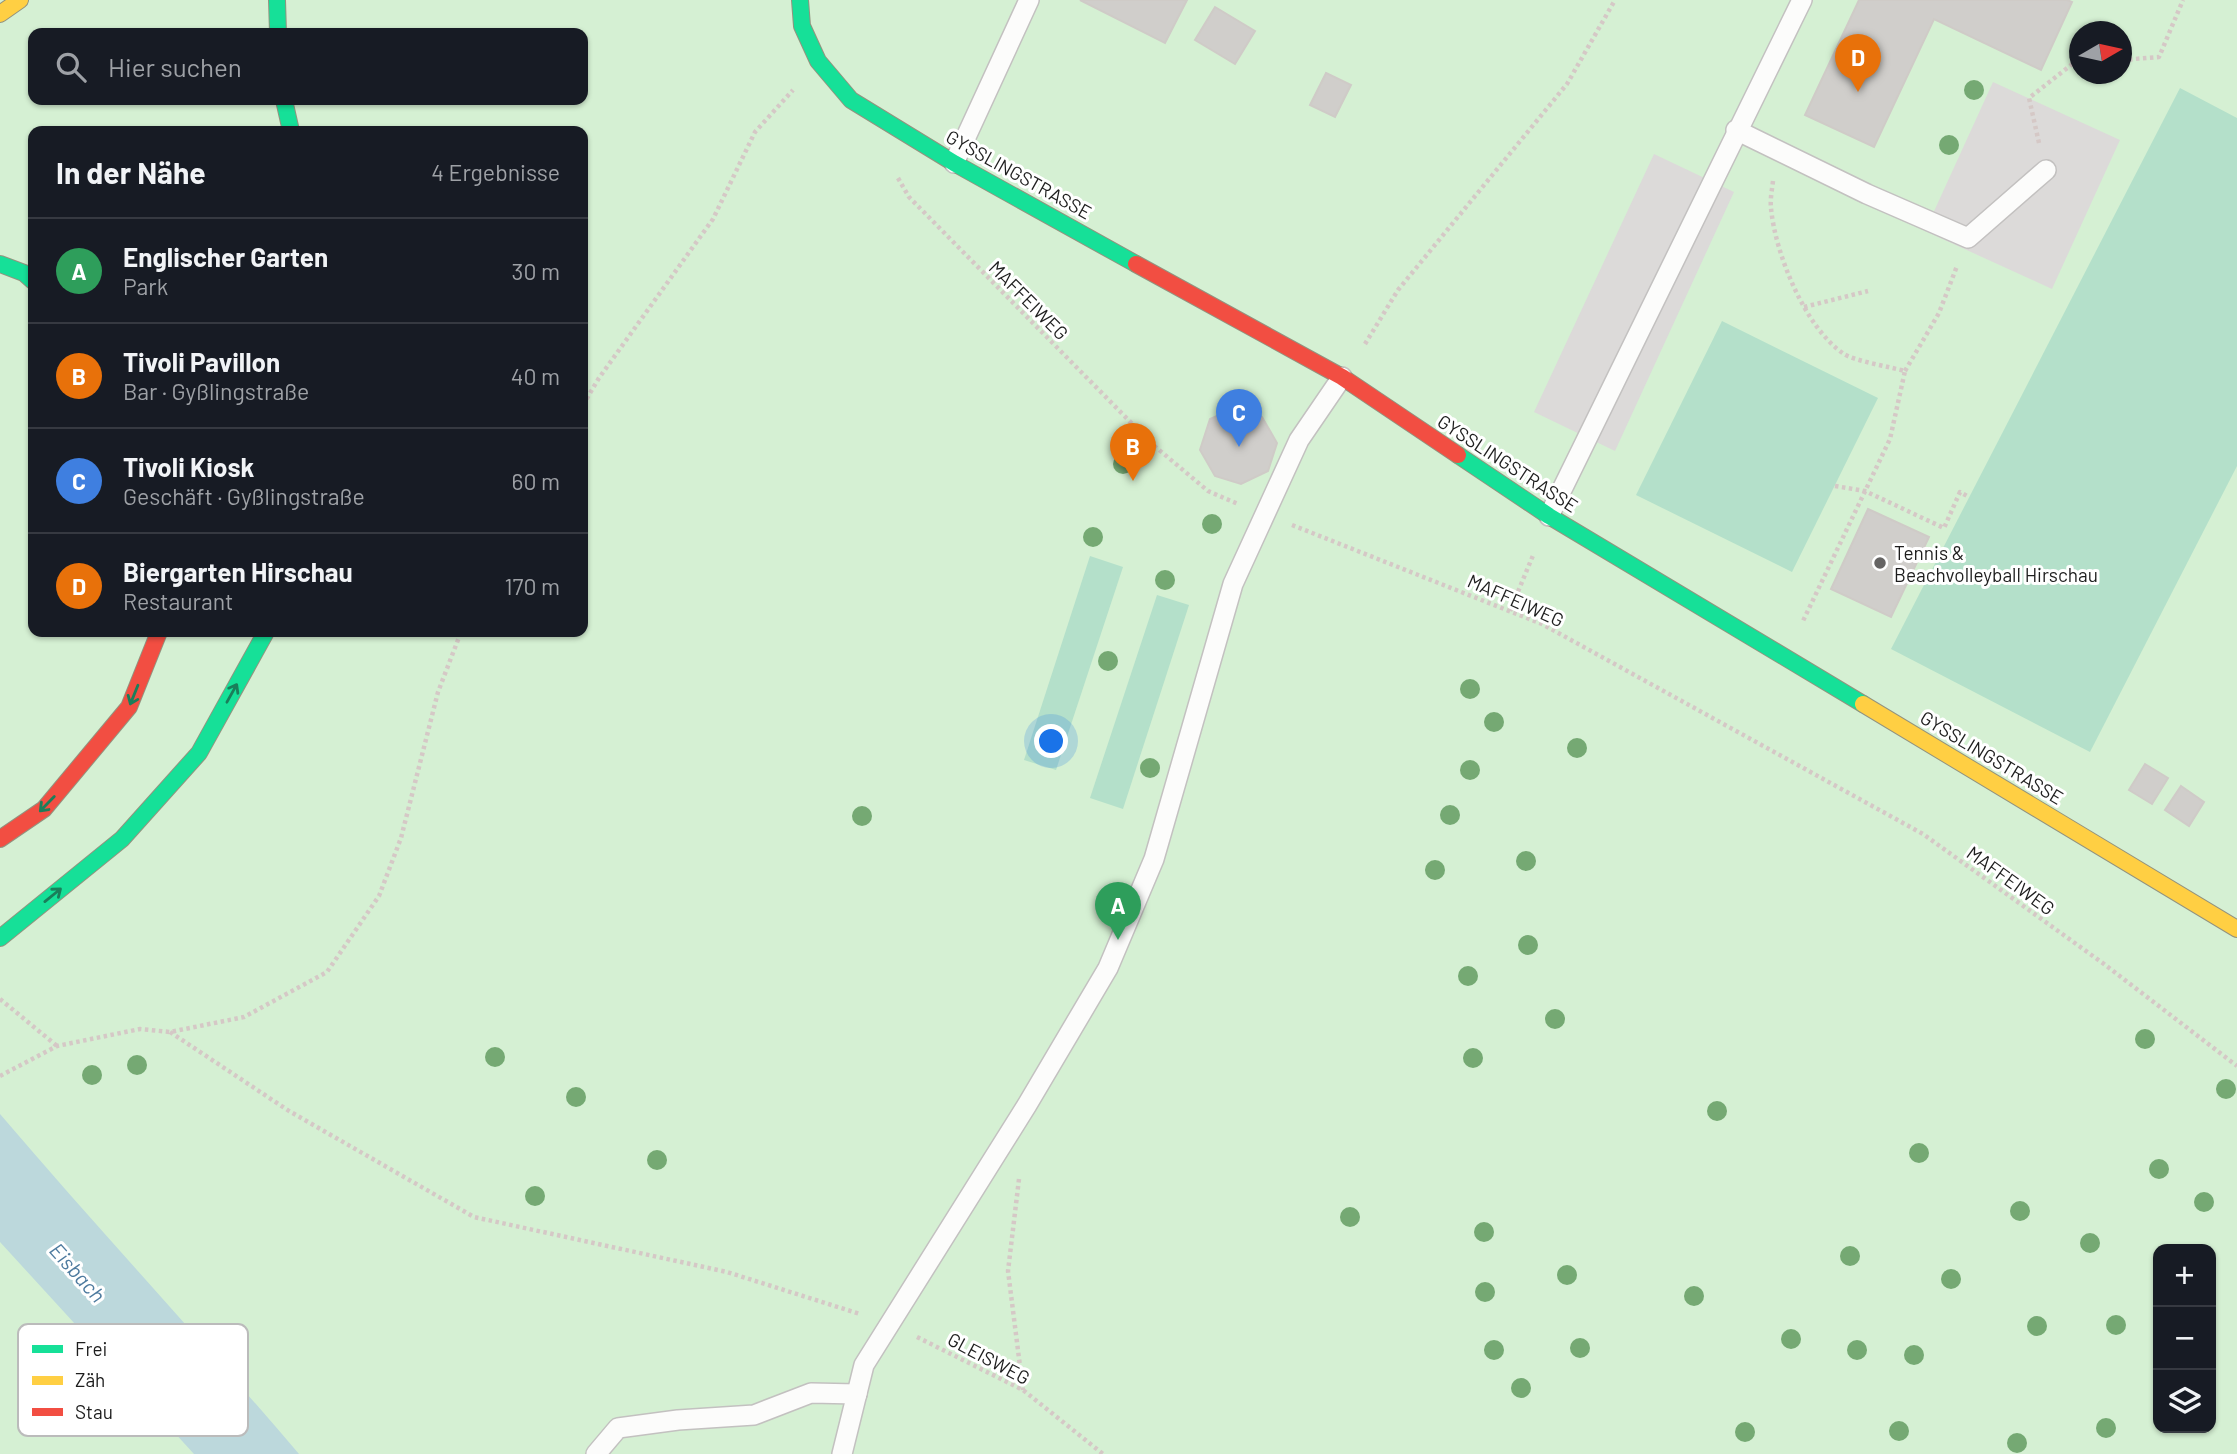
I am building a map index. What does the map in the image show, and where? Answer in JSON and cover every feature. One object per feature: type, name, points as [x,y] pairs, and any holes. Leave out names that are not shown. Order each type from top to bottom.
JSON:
[{"type":"main road","points":[[0,14],[20,0]]},
{"type":"main road","points":[[278,0],[278,28]]},
{"type":"main road","name":"GYSSLINGSTRASSE","points":[[800,0],[802,26],[818,61],[851,100],[954,163],[1342,377],[1549,516],[2237,929]]},
{"type":"main road","points":[[285,105],[290,126]]},
{"type":"main road","points":[[0,264],[28,277]]},
{"type":"main road","points":[[0,839],[44,809],[129,707],[157,637]]},
{"type":"main road","points":[[0,938],[122,839],[199,753],[263,637]]},
{"type":"lane","points":[[954,163],[1029,0]]},
{"type":"lane","points":[[1549,516],[1801,0]]},
{"type":"lane","points":[[1736,130],[1867,194],[1968,238],[2046,170]]},
{"type":"lane","points":[[842,1454],[864,1365],[1027,1105],[1108,968],[1154,859],[1233,584],[1299,440],[1342,377]]},
{"type":"lane","points":[[596,1454],[618,1428],[678,1420],[754,1415],[811,1393],[857,1394]]},
{"type":"path","points":[[1342,377],[1398,290],[1567,84],[1615,0]]},
{"type":"path","points":[[2132,59],[2159,57],[2183,0]]},
{"type":"path","points":[[588,397],[713,219],[755,132],[818,61]]},
{"type":"path","points":[[2046,170],[2029,98],[2069,67]]},
{"type":"path","points":[[1776,149],[1771,207],[1782,257],[1804,307],[1844,355],[1905,371]]},
{"type":"path","name":"MAFFEIWEG","points":[[896,175],[909,197],[1152,443],[1208,491],[1542,624],[1923,834],[2104,964],[2237,1066]]},
{"type":"path","points":[[1785,658],[1890,439],[1905,371],[1939,313],[1968,238]]},
{"type":"path","points":[[1804,307],[1868,291]]},
{"type":"path","points":[[1835,486],[1865,491],[1944,528],[1959,492],[1969,497]]},
{"type":"path","points":[[1510,611],[1549,516]]},
{"type":"path","points":[[0,1076],[57,1046],[140,1030],[170,1032],[244,1017],[327,972],[379,896],[401,838],[438,692],[459,637]]},
{"type":"path","points":[[0,999],[57,1046]]},
{"type":"path","name":"GLEISWEG","points":[[170,1032],[289,1111],[474,1217],[727,1272],[889,1322],[1023,1390],[1103,1454]]},
{"type":"path","points":[[1019,1174],[1008,1271],[1023,1390]]},
{"type":"green space","points":[[0,0],[2237,0],[2237,1454],[0,1454]]},
{"type":"green space","points":[[2180,88],[2237,118],[2237,466],[2090,752],[1891,649]]},
{"type":"green space","points":[[1722,321],[1878,398],[1792,572],[1636,495]]},
{"type":"green space","points":[[1090,556],[1123,567],[1056,770],[1024,760]]},
{"type":"green space","points":[[1157,595],[1189,605],[1123,809],[1090,798]]},
{"type":"shaded area","points":[[1993,82],[2120,140],[2052,289],[1925,231]]},
{"type":"shaded area","points":[[1654,154],[1734,192],[1615,451],[1534,412]]},
{"type":"water","name":"Eisbach","points":[[0,1114],[185,1324],[75,1324],[0,1242]]},
{"type":"water","points":[[248,1395],[299,1454],[194,1454],[178,1436],[248,1436]]},
{"type":"building","points":[[1080,0],[1187,0],[1165,43]]},
{"type":"building","points":[[1859,0],[2072,2],[2041,70],[1934,19],[1874,147],[1805,115]]},
{"type":"building","points":[[1215,7],[1255,31],[1235,64],[1195,40]]},
{"type":"building","points":[[1326,73],[1351,85],[1335,117],[1310,105]]},
{"type":"building","points":[[1237,407],[1262,417],[1277,443],[1268,471],[1241,484],[1215,476],[1200,450],[1210,419]]},
{"type":"building","name":"Tennis & Beachvolleyball Hirschau","points":[[1868,509],[1929,537],[1891,617],[1831,589]]},
{"type":"building","points":[[2145,764],[2168,778],[2152,804],[2129,790]]},
{"type":"building","points":[[2181,786],[2204,802],[2189,826],[2165,810]]},
{"type":"traffic: fast","points":[[277,0],[278,28]]},
{"type":"traffic: fast","points":[[800,0],[802,26],[818,61],[851,100],[954,163],[1136,264]]},
{"type":"traffic: fast","points":[[285,105],[290,126]]},
{"type":"traffic: fast","points":[[0,264],[28,277]]},
{"type":"traffic: fast","points":[[1458,455],[1549,516],[1863,704]]},
{"type":"traffic: fast","points":[[0,938],[122,839],[199,753],[263,637]]},
{"type":"traffic: slow","points":[[0,14],[20,0]]},
{"type":"traffic: slow","points":[[1863,704],[2237,929]]},
{"type":"traffic: jam","points":[[1136,264],[1342,377],[1458,455]]},
{"type":"traffic: jam","points":[[0,839],[44,809],[129,707],[157,637]]},
{"type":"place","name":"Biergarten Hirschau","points":[[1858,92]]},
{"type":"place","name":"Tivoli Kiosk","points":[[1239,447]]},
{"type":"place","name":"Tivoli Pavillon","points":[[1133,481]]},
{"type":"place","name":"Tennis & Beachvolleyball Hirschau","points":[[1880,563]]},
{"type":"place","name":"Englischer Garten","points":[[1118,940]]}]
